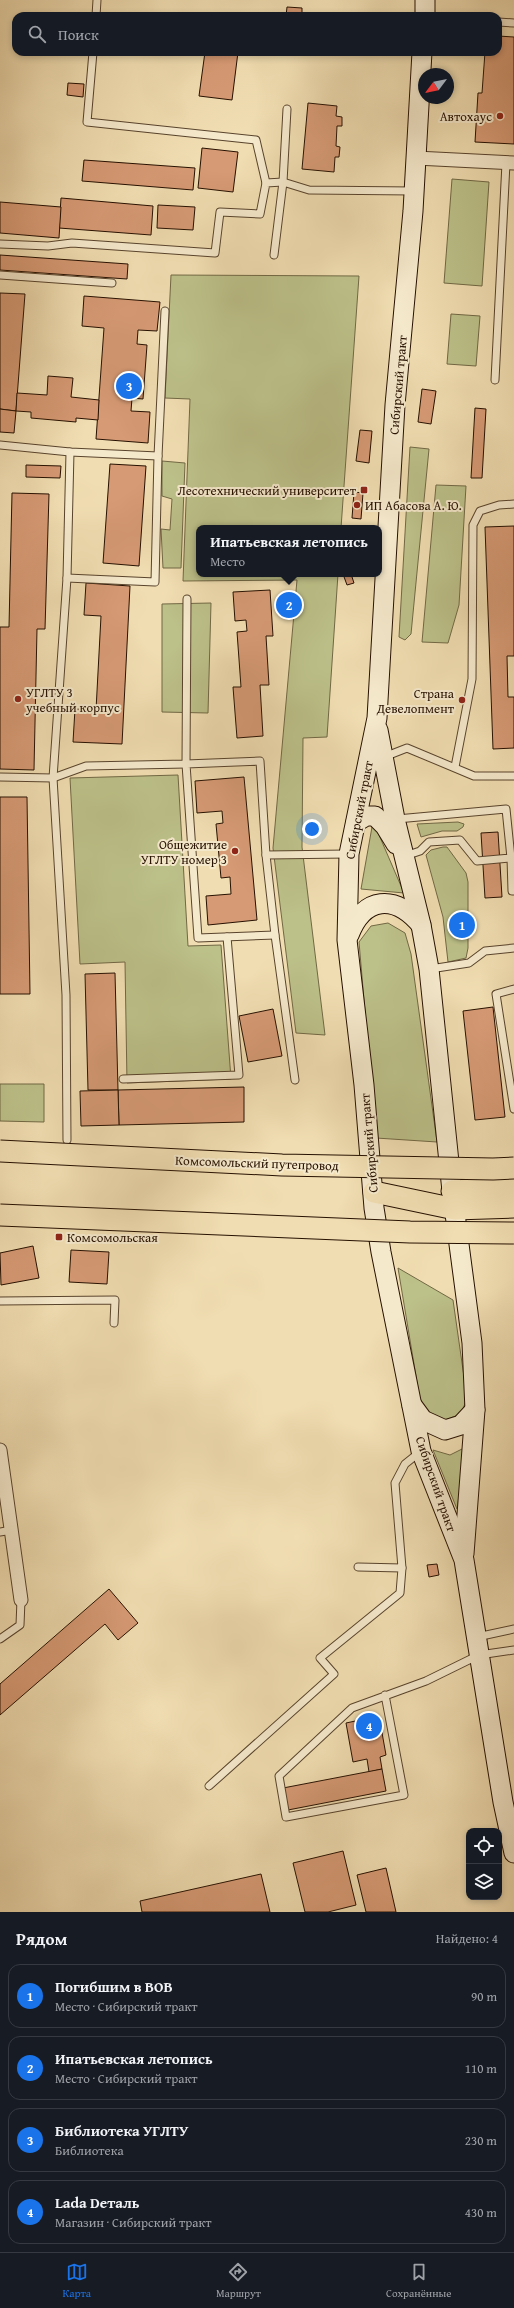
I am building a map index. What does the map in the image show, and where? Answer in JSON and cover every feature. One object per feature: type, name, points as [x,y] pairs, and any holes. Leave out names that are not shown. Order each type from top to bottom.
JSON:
[{"type":"main road","points":[[425,0],[425,12]]},
{"type":"main road","name":"Сибирский тракт","points":[[422,56],[414,191],[395,405],[377,718],[349,854],[347,940],[381,1252],[422,1451],[464,1560],[477,1646],[510,1817],[514,1852]]},
{"type":"main road","name":"Сибирский тракт","points":[[377,718],[395,819],[422,925],[429,969],[454,1200],[472,1343],[475,1410],[464,1560]]},
{"type":"main road","points":[[356,822],[366,816],[375,816],[385,826],[404,857]]},
{"type":"main road","points":[[347,940],[354,922],[363,911],[385,903],[398,905],[406,910],[422,925]]},
{"type":"main road","name":"Комсомольский путепровод","points":[[0,1151],[282,1165],[493,1169],[514,1168]]},
{"type":"main road","points":[[454,1200],[514,1188]]},
{"type":"main road","points":[[374,1192],[514,1207]]},
{"type":"main road","points":[[0,1215],[410,1232],[514,1233]]},
{"type":"main road","points":[[412,1405],[423,1420],[445,1430],[461,1425],[475,1410]]},
{"type":"street","points":[[416,158],[510,163]]},
{"type":"street","points":[[0,1450],[6,1531],[22,1600]]},
{"type":"lane","points":[[96,12],[97,0]]},
{"type":"lane","points":[[502,22],[514,23]]},
{"type":"lane","points":[[0,244],[48,246],[72,243],[214,253],[220,212],[260,214],[266,183],[256,140],[87,122],[93,56]]},
{"type":"lane","points":[[274,254],[283,182],[287,109]]},
{"type":"lane","points":[[495,380],[510,163]]},
{"type":"lane","points":[[266,183],[283,182],[309,190],[414,191]]},
{"type":"lane","points":[[0,275],[112,283]]},
{"type":"lane","points":[[67,578],[155,582],[158,456],[165,311]]},
{"type":"lane","points":[[0,445],[70,452],[158,456]]},
{"type":"lane","points":[[67,1140],[66,995],[53,778],[67,578],[70,452]]},
{"type":"lane","points":[[455,767],[472,679],[474,525],[480,511],[499,505],[514,504]]},
{"type":"lane","points":[[187,599],[186,764],[198,938],[275,935]]},
{"type":"lane","points":[[383,758],[407,748],[474,776],[514,776]]},
{"type":"lane","points":[[0,777],[53,778],[86,766],[260,762],[266,855],[275,935],[295,1080]]},
{"type":"lane","points":[[395,819],[510,809],[512,891],[514,891]]},
{"type":"lane","points":[[404,857],[420,851],[429,842],[460,840],[478,861],[511,858]]},
{"type":"lane","points":[[266,855],[349,854]]},
{"type":"lane","points":[[123,1079],[239,1075],[227,937]]},
{"type":"lane","points":[[429,969],[469,963],[485,951],[514,948]]},
{"type":"lane","points":[[514,989],[496,994],[514,1109]]},
{"type":"lane","points":[[0,1301],[115,1300],[114,1323]]},
{"type":"lane","points":[[209,1786],[334,1674],[320,1658],[400,1593],[402,1568],[395,1483],[405,1464],[422,1451]]},
{"type":"lane","points":[[358,1567],[402,1568]]},
{"type":"lane","points":[[0,1639],[20,1625],[22,1600]]},
{"type":"lane","points":[[385,1695],[404,1795],[286,1817],[279,1776],[352,1708],[385,1695],[426,1681],[477,1646],[514,1629]]},
{"type":"lane","points":[[477,1646],[514,1650]]},
{"type":"green space","points":[[452,179],[489,182],[482,286],[444,283]]},
{"type":"green space","points":[[171,275],[359,276],[341,525],[196,525],[196,577],[338,577],[327,737],[303,738],[302,847],[325,1035],[296,1033],[273,848],[297,580],[183,581],[190,399],[165,398]]},
{"type":"green space","points":[[451,314],[480,316],[476,366],[447,364]]},
{"type":"green space","points":[[410,447],[429,449],[411,634],[405,640],[399,637]]},
{"type":"green space","points":[[162,461],[185,463],[181,568],[163,568],[161,529],[170,530],[172,499],[162,496]]},
{"type":"green space","points":[[436,485],[466,486],[459,605],[448,643],[422,642]]},
{"type":"green space","points":[[211,603],[208,713],[162,712],[162,604]]},
{"type":"green space","points":[[178,775],[188,946],[221,945],[231,1079],[127,1083],[125,962],[80,964],[70,778]]},
{"type":"green space","points":[[458,822],[464,824],[463,827],[457,831],[442,831],[421,837],[417,824]]},
{"type":"green space","points":[[372,827],[376,828],[404,893],[361,889]]},
{"type":"green space","points":[[447,847],[466,873],[468,882],[468,948],[466,958],[448,962],[443,917],[426,855],[431,850]]},
{"type":"green space","points":[[388,923],[405,933],[411,954],[437,1142],[376,1138],[359,942],[371,926]]},
{"type":"green space","points":[[0,1084],[44,1084],[44,1122],[0,1121]]},
{"type":"green space","points":[[398,1268],[453,1300],[467,1398],[461,1414],[442,1421],[427,1414],[420,1400]]},
{"type":"green space","points":[[466,1447],[457,1509],[433,1450],[450,1455]]},
{"type":"building","points":[[287,7],[302,8],[302,12],[286,12]]},
{"type":"building","points":[[502,36],[514,37],[514,144],[475,142],[478,93],[482,93],[485,56],[502,56]]},
{"type":"building","points":[[204,56],[238,56],[232,100],[199,96]]},
{"type":"building","points":[[68,83],[84,84],[83,97],[67,95]]},
{"type":"building","points":[[308,103],[337,106],[336,116],[342,117],[342,126],[337,126],[336,146],[340,147],[339,157],[335,157],[334,172],[302,169]]},
{"type":"building","points":[[202,148],[238,152],[233,192],[198,188]]},
{"type":"building","points":[[84,160],[195,168],[193,190],[82,181]]},
{"type":"building","points":[[61,198],[153,206],[151,235],[59,228]]},
{"type":"building","points":[[0,202],[61,207],[59,238],[0,233]]},
{"type":"building","points":[[158,205],[195,207],[193,230],[157,228]]},
{"type":"building","points":[[0,255],[128,264],[127,279],[0,270]]},
{"type":"building","points":[[0,293],[25,294],[16,411],[0,409]]},
{"type":"building","points":[[84,296],[160,302],[157,331],[138,330],[137,344],[147,345],[143,399],[132,398],[131,411],[150,412],[148,443],[96,439],[104,328],[82,326]]},
{"type":"building","points":[[48,376],[73,378],[71,397],[99,400],[98,420],[76,418],[76,422],[31,418],[31,412],[16,411],[17,393],[47,395]]},
{"type":"building","points":[[422,389],[436,391],[431,424],[418,422]]},
{"type":"building","points":[[475,408],[486,409],[482,478],[471,478]]},
{"type":"building","points":[[0,409],[16,411],[14,433],[0,432]]},
{"type":"building","points":[[360,430],[372,431],[369,463],[356,461]]},
{"type":"building","points":[[110,464],[146,466],[139,566],[103,563]]},
{"type":"building","points":[[26,465],[61,466],[60,478],[26,477]]},
{"type":"building","points":[[354,492],[363,493],[361,519],[352,518]]},
{"type":"building","name":"УГЛТУ 3 учебный корпус","points":[[12,493],[49,494],[45,629],[37,629],[34,770],[0,769],[0,627],[9,627]]},
{"type":"building","points":[[514,526],[514,656],[507,656],[508,697],[514,697],[514,748],[493,749],[485,527]]},
{"type":"building","points":[[344,577],[352,577],[354,583],[347,585]]},
{"type":"building","points":[[86,583],[130,586],[122,744],[73,742],[75,709],[96,710],[101,616],[84,615]]},
{"type":"building","points":[[270,590],[273,636],[266,636],[269,685],[260,685],[263,736],[237,738],[233,687],[241,687],[237,632],[247,631],[246,620],[235,621],[233,592]]},
{"type":"building","name":"Общежитие УГЛТУ номер 3","points":[[244,777],[257,920],[208,925],[206,896],[231,894],[230,877],[221,878],[216,824],[223,823],[222,811],[197,813],[195,781]]},
{"type":"building","points":[[0,797],[27,797],[30,994],[0,994]]},
{"type":"building","points":[[498,832],[502,897],[485,898],[481,833]]},
{"type":"building","points":[[115,973],[118,1090],[88,1090],[85,974]]},
{"type":"building","points":[[493,1007],[505,1117],[475,1120],[463,1011]]},
{"type":"building","points":[[273,1009],[282,1056],[248,1062],[239,1016]]},
{"type":"building","points":[[244,1087],[244,1122],[119,1125],[118,1090]]},
{"type":"building","points":[[118,1090],[119,1125],[81,1126],[80,1091]]},
{"type":"building","points":[[33,1246],[39,1278],[1,1285],[0,1253]]},
{"type":"building","points":[[71,1250],[109,1252],[107,1284],[69,1282]]},
{"type":"building","points":[[437,1564],[439,1575],[429,1577],[427,1565]]},
{"type":"building","points":[[109,1589],[138,1623],[118,1640],[105,1624],[0,1715],[0,1684]]},
{"type":"building","points":[[379,1716],[386,1755],[380,1757],[382,1769],[369,1772],[367,1759],[353,1762],[346,1723]]},
{"type":"building","points":[[382,1769],[386,1791],[288,1810],[283,1788]]},
{"type":"building","points":[[343,1851],[356,1905],[328,1912],[305,1912],[293,1863]]},
{"type":"building","points":[[386,1868],[396,1912],[366,1912],[357,1875]]},
{"type":"building","points":[[261,1874],[270,1912],[142,1912],[140,1901]]},
{"type":"place","name":"Автохаус","points":[[500,116]]},
{"type":"place","name":"Библиотека УГЛТУ","points":[[129,386]]},
{"type":"place","name":"Лесотехнический университет","points":[[364,490]]},
{"type":"place","name":"ИП Абасова А. Ю.","points":[[357,505]]},
{"type":"place","name":"Ипатьевская летопись","points":[[289,605]]},
{"type":"place","name":"УГЛТУ 3 учебный корпус","points":[[18,699]]},
{"type":"place","name":"Страна Девелопмент","points":[[462,700]]},
{"type":"place","name":"Общежитие УГЛТУ номер 3","points":[[235,851]]},
{"type":"place","name":"Погибшим в ВОВ","points":[[462,925]]},
{"type":"place","name":"Комсомольская","points":[[59,1237]]},
{"type":"place","name":"Lada Dеталь","points":[[369,1726]]}]
